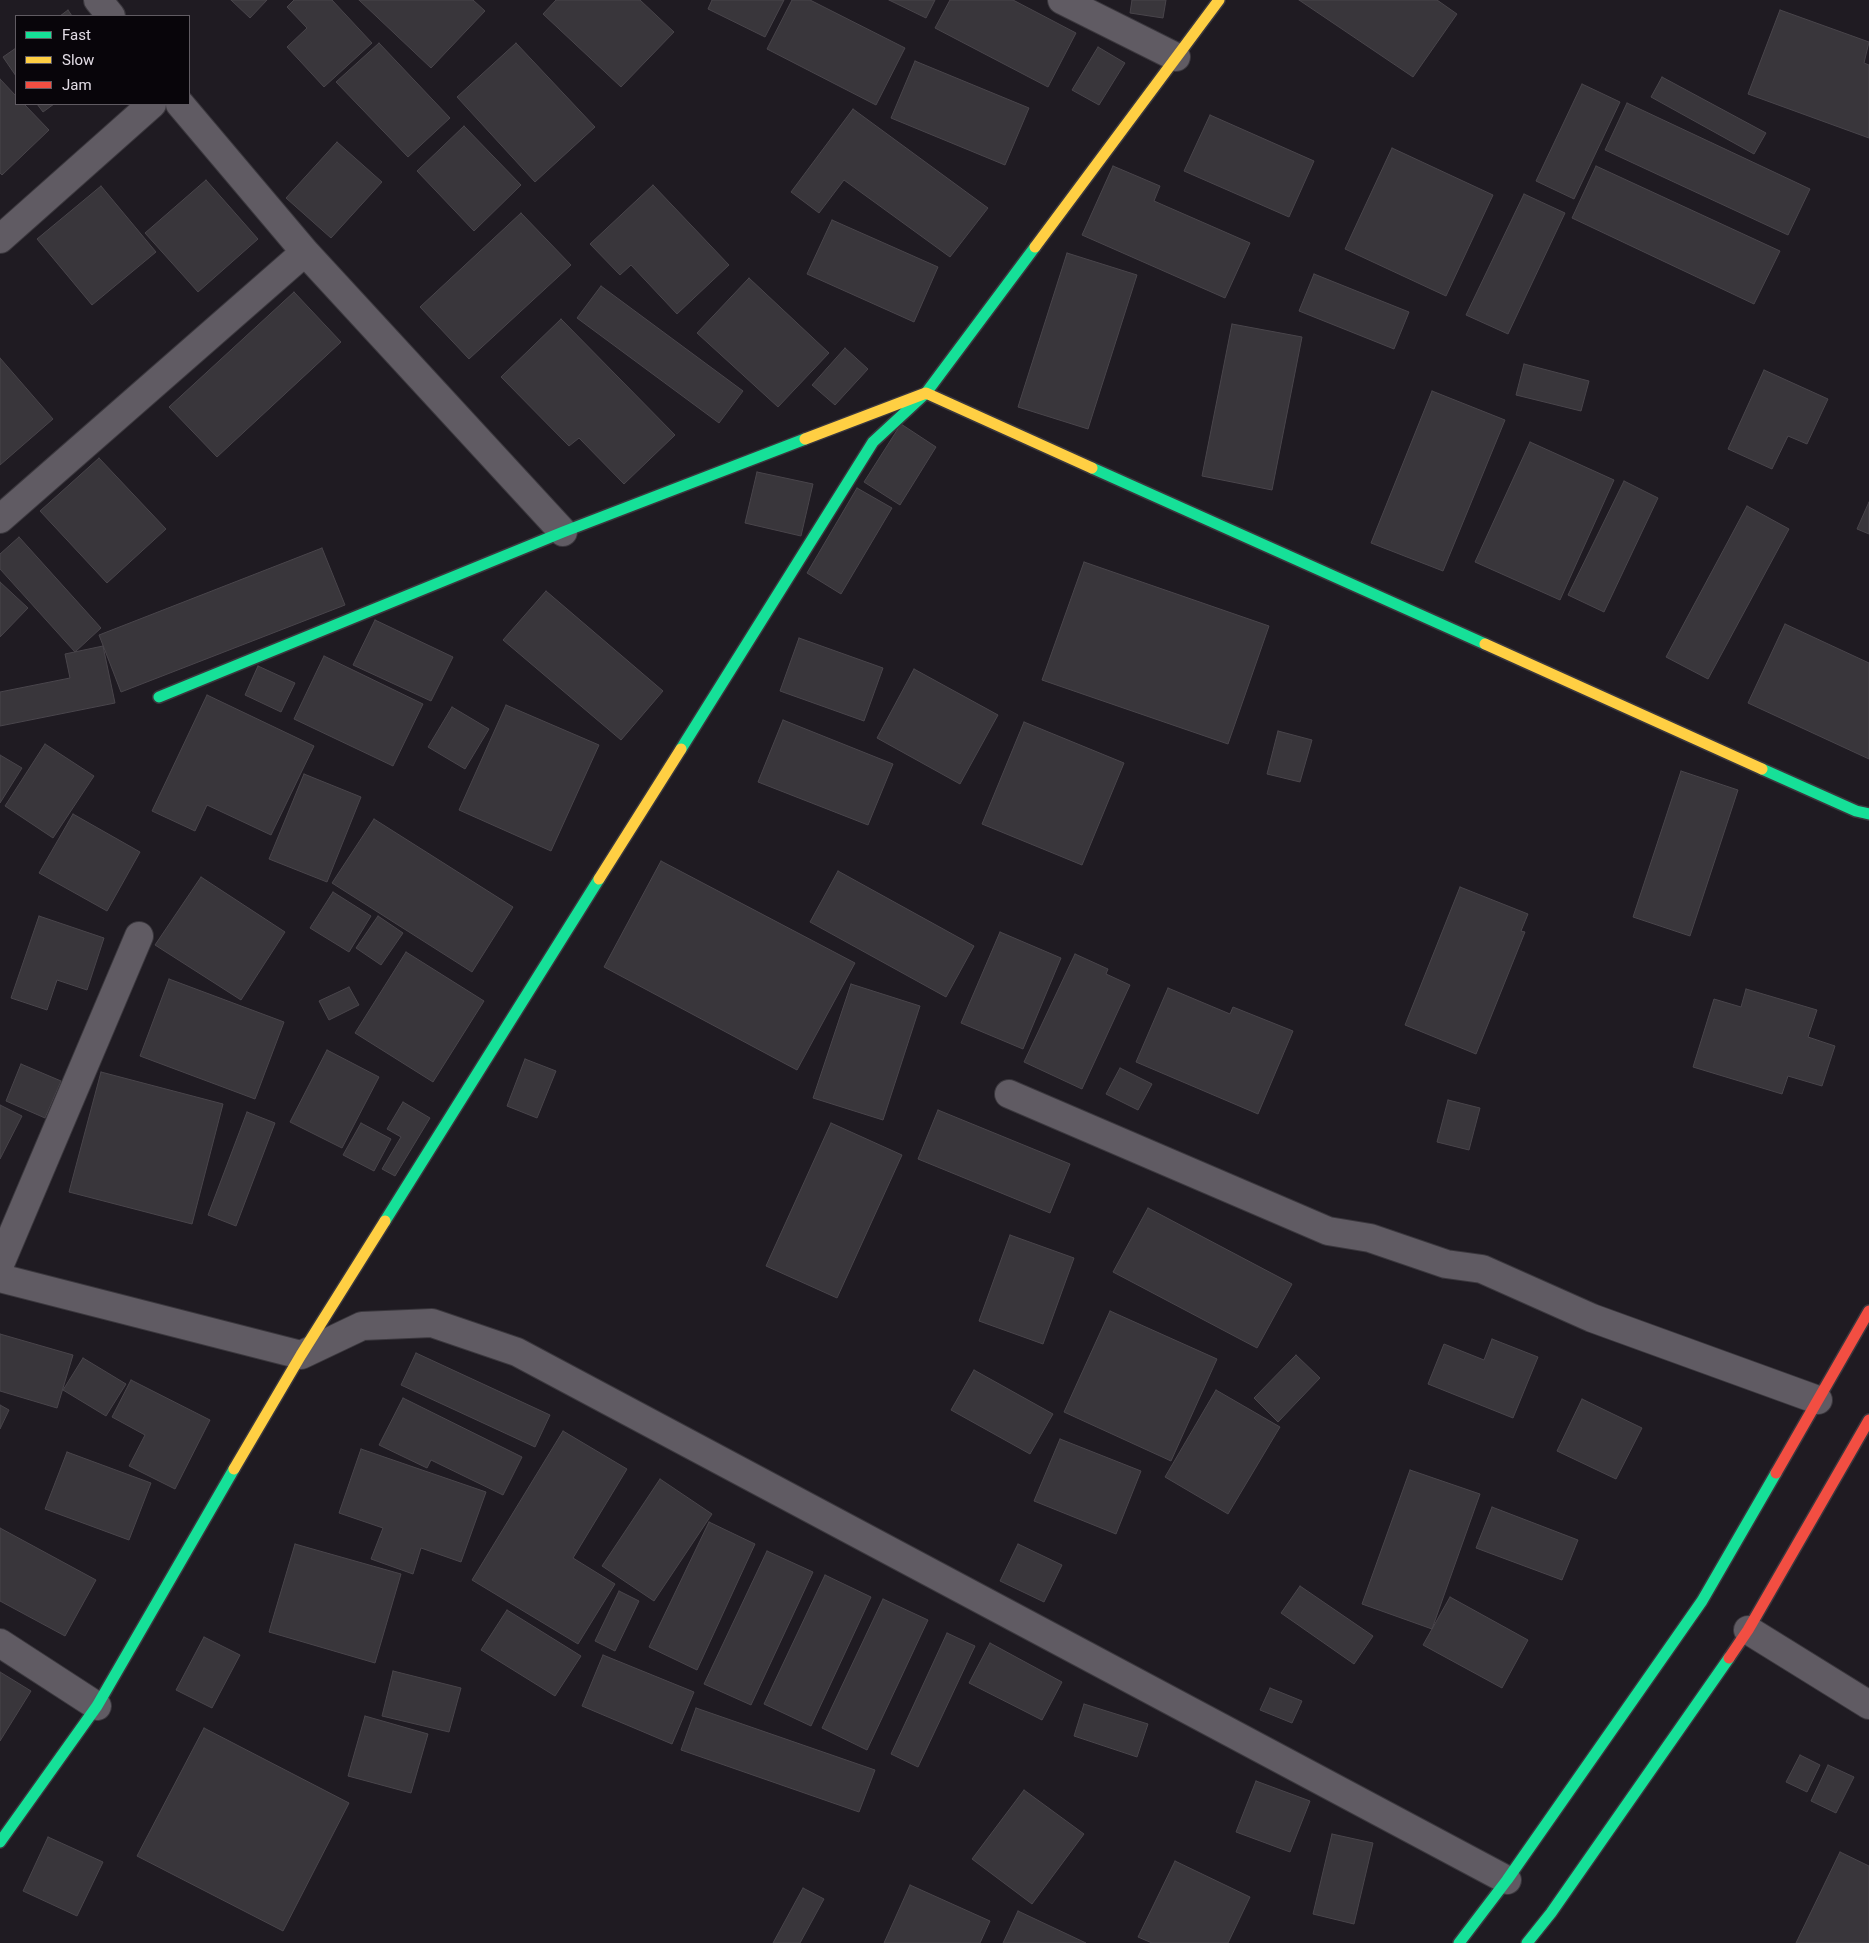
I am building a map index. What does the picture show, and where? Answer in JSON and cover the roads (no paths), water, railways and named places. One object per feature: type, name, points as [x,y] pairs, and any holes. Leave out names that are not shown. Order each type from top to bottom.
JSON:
[{"type":"main road","points":[[0,1842],[97,1706],[301,1355],[873,442],[926,393],[1219,0]]},
{"type":"main road","points":[[159,697],[563,532],[926,393],[1847,807],[1869,814]]},
{"type":"main road","points":[[1459,1943],[1507,1880],[1702,1601],[1869,1311]]},
{"type":"main road","points":[[1528,1943],[1748,1630],[1869,1420]]},
{"type":"street","points":[[98,0],[110,15]]},
{"type":"street","points":[[1062,0],[1176,57]]},
{"type":"street","points":[[0,240],[151,105]]},
{"type":"street","points":[[181,105],[305,252],[563,532]]},
{"type":"street","points":[[0,519],[305,252]]},
{"type":"street","points":[[0,1264],[139,936]]},
{"type":"street","points":[[1009,1094],[1328,1231],[1370,1238],[1446,1264],[1482,1269],[1592,1318],[1818,1400]]},
{"type":"street","points":[[0,1278],[301,1355],[362,1326],[432,1323],[517,1352],[1507,1880]]},
{"type":"street","points":[[1748,1630],[1869,1704]]},
{"type":"street","points":[[0,1643],[97,1706]]}]
